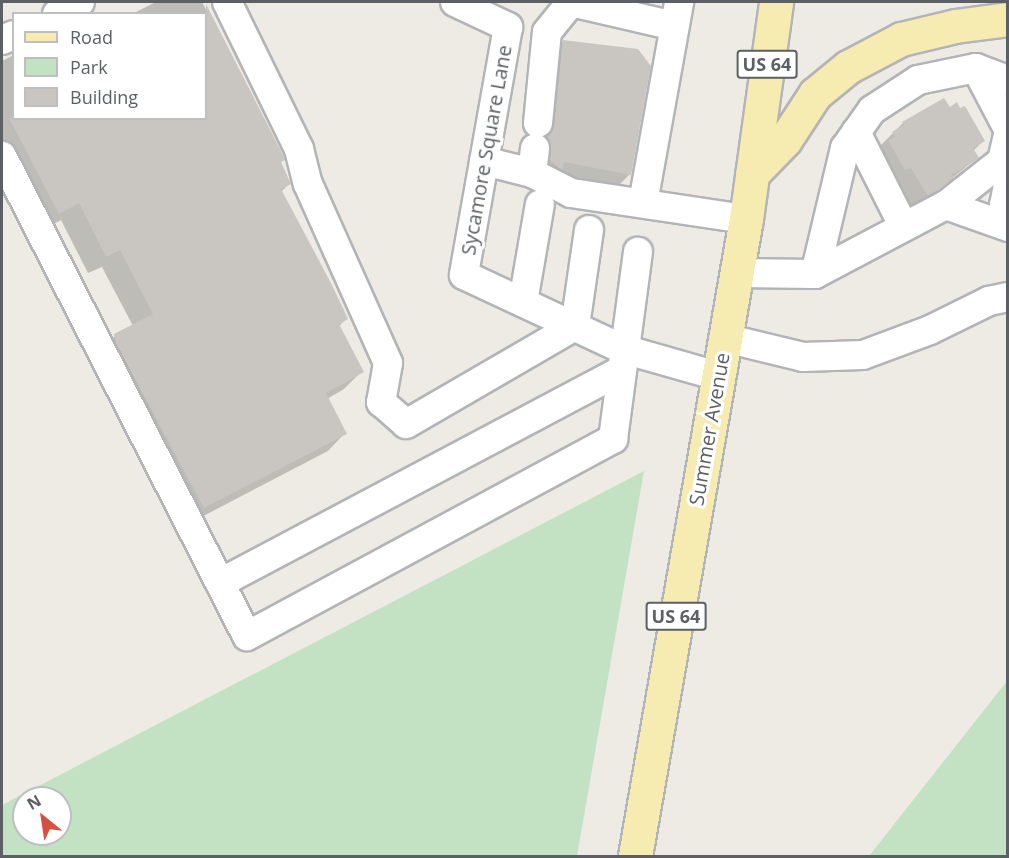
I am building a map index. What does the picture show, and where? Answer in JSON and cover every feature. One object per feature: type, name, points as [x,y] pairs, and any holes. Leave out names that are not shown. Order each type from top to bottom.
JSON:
[{"type":"main road","name":"Summer Avenue","points":[[635,856],[746,219],[776,2]]},
{"type":"main road","points":[[752,174],[785,140],[815,94],[848,67],[901,39],[1008,19]]},
{"type":"street","points":[[61,12],[80,2]]},
{"type":"street","points":[[226,2],[299,150],[308,184],[388,363],[381,402],[406,424],[575,326],[589,230]]},
{"type":"street","name":"Sycamore Square Lane","points":[[455,2],[508,27],[464,274],[575,326],[622,360],[718,376]]},
{"type":"street","points":[[643,203],[677,14],[571,2],[547,32],[535,148],[556,188],[610,198],[746,219]]},
{"type":"street","points":[[508,27],[547,32]]},
{"type":"street","points":[[976,68],[1008,129]]},
{"type":"street","points":[[815,274],[845,148],[872,110],[918,80],[976,68],[1008,80]]},
{"type":"street","points":[[856,132],[904,227]]},
{"type":"street","points":[[736,273],[815,274],[946,206],[1002,161],[1008,134]]},
{"type":"street","points":[[484,161],[535,148]]},
{"type":"street","points":[[2,156],[247,636],[613,439],[638,252]]},
{"type":"street","points":[[1008,185],[1004,205],[1008,213]]},
{"type":"street","points":[[523,302],[540,204]]},
{"type":"street","points":[[946,206],[1008,227]]},
{"type":"street","points":[[725,338],[803,357],[863,356],[930,330],[989,301],[1008,297]]},
{"type":"street","points":[[220,583],[622,360]]},
{"type":"green space","points":[[644,471],[577,856],[2,856],[2,805],[12,800],[12,846],[72,846],[72,786],[39,786]]},
{"type":"green space","points":[[1007,681],[1007,856],[869,856]]},
{"type":"building","points":[[206,4],[283,155],[285,160],[281,162],[291,184],[281,189],[348,319],[339,324],[364,372],[326,393],[347,434],[204,508],[116,343],[114,334],[153,314],[120,250],[106,257],[79,203],[59,214],[9,118],[12,120],[207,120]]},
{"type":"building","points":[[563,40],[638,49],[651,66],[631,175],[564,162],[562,170],[550,160],[547,137],[554,125]]},
{"type":"building","points":[[944,98],[950,107],[957,102],[960,108],[965,106],[985,141],[973,148],[979,158],[951,175],[953,179],[928,196],[911,168],[905,170],[888,140],[895,137],[892,132],[904,125],[902,122]]}]
